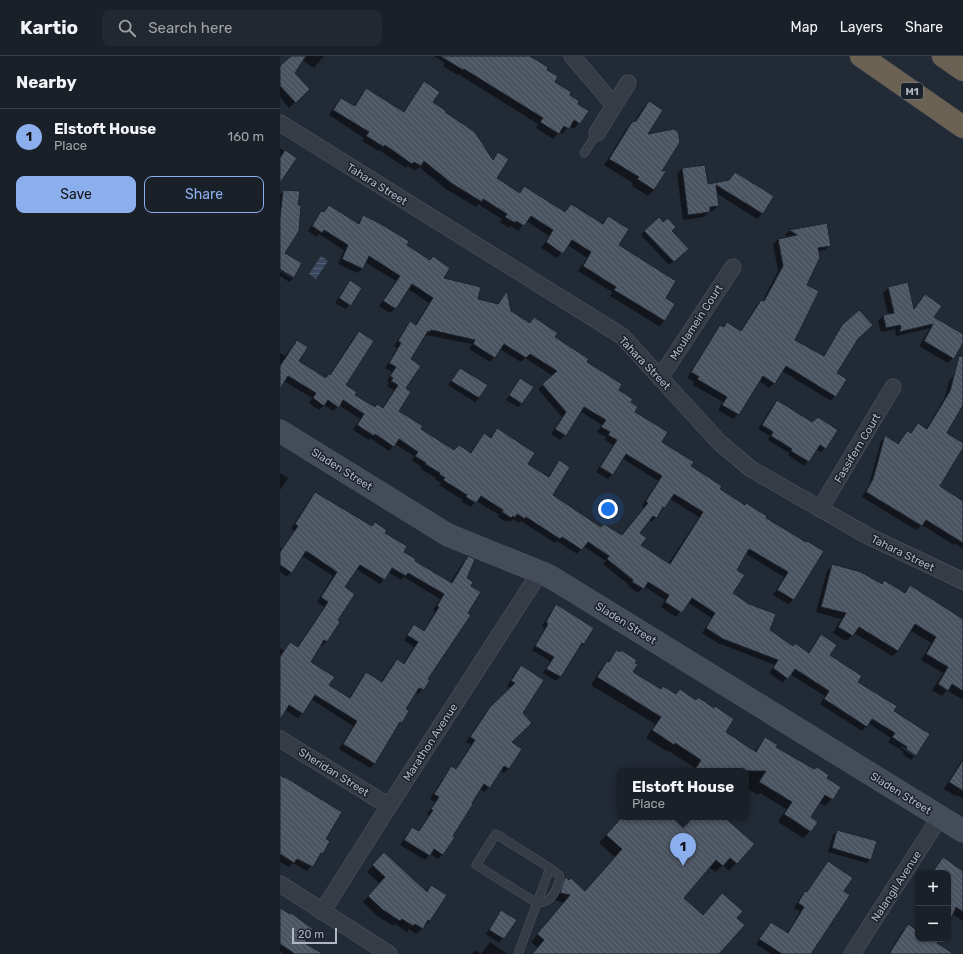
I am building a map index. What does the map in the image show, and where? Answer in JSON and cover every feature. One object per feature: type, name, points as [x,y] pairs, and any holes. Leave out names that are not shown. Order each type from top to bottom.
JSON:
[{"type":"highway","name":"M1","points":[[861,56],[963,127]]},
{"type":"highway","points":[[943,56],[963,70]]},
{"type":"street","points":[[572,56],[614,105]]},
{"type":"street","points":[[597,133],[628,83]]},
{"type":"street","name":"Tahara Street","points":[[280,123],[622,336],[719,442],[751,469],[868,536],[963,581]]},
{"type":"street","name":"Moulamein Court","points":[[660,378],[733,267]]},
{"type":"street","name":"Fassifern Court","points":[[820,509],[893,387]]},
{"type":"street","name":"Sladen Street","points":[[280,431],[448,535],[540,572],[565,585],[963,831]]},
{"type":"street","name":"Marathon Avenue","points":[[322,912],[540,572]]},
{"type":"street","name":"Sheridan Street","points":[[280,739],[389,806]]},
{"type":"street","name":"Nalangil Avenue","points":[[852,954],[940,817]]},
{"type":"street","points":[[280,884],[389,954]]},
{"type":"lane","points":[[584,153],[597,133]]},
{"type":"lane","points":[[496,834],[550,868],[560,879],[552,896],[544,903],[537,903],[476,865],[496,834]]},
{"type":"lane","points":[[518,954],[550,868]]},
{"type":"water","points":[[321,256],[328,261],[316,279],[309,274]]},
{"type":"building","points":[[291,56],[306,56],[295,73],[310,89],[296,103],[280,86],[280,66]]},
{"type":"building","points":[[440,56],[530,56],[548,67],[547,70],[558,76],[555,82],[571,92],[570,95],[579,101],[578,104],[589,111],[580,124],[574,120],[569,129],[564,126],[559,134],[540,122],[543,118],[464,69],[463,70]]},
{"type":"building","points":[[424,81],[440,92],[433,102],[475,132],[493,160],[498,152],[509,159],[497,178],[520,193],[524,186],[565,212],[571,204],[603,224],[608,216],[629,229],[619,245],[676,281],[666,298],[675,304],[665,321],[614,290],[616,287],[583,266],[591,252],[572,240],[563,254],[546,242],[553,230],[531,216],[524,226],[516,221],[515,223],[505,217],[507,214],[483,199],[482,202],[451,183],[424,161],[421,166],[414,162],[412,164],[385,145],[384,147],[366,136],[369,132],[333,110],[341,98],[355,106],[366,88],[404,112]]},
{"type":"building","points":[[649,101],[663,110],[648,134],[674,129],[678,132],[680,142],[662,171],[667,170],[654,190],[637,179],[639,177],[609,159],[632,122],[636,121]]},
{"type":"building","points":[[285,150],[297,158],[280,183],[280,158]]},
{"type":"building","points":[[705,165],[708,184],[729,180],[735,172],[774,196],[763,214],[716,185],[719,206],[710,207],[710,212],[688,215],[682,168]]},
{"type":"building","points":[[283,190],[300,191],[298,205],[301,205],[299,231],[285,253],[302,263],[294,278],[280,269],[280,218]]},
{"type":"building","points":[[329,205],[359,224],[363,215],[381,224],[409,241],[407,245],[430,260],[433,256],[450,268],[444,278],[481,287],[478,299],[498,304],[507,291],[511,311],[530,323],[534,317],[558,333],[555,337],[589,359],[587,362],[622,384],[619,390],[633,399],[631,402],[638,407],[635,412],[668,432],[662,442],[694,462],[691,466],[722,486],[720,489],[745,505],[746,503],[767,516],[766,518],[824,551],[794,600],[777,590],[788,572],[749,549],[737,570],[745,575],[733,593],[749,604],[776,614],[770,630],[793,646],[795,643],[809,653],[821,634],[837,645],[830,655],[862,676],[858,682],[897,706],[894,711],[930,734],[916,756],[906,749],[907,747],[892,737],[895,733],[872,719],[867,727],[824,699],[829,691],[795,669],[788,679],[773,668],[778,660],[723,639],[706,628],[715,613],[692,598],[682,613],[665,602],[669,595],[648,582],[644,589],[632,582],[633,580],[607,559],[609,556],[588,542],[582,550],[562,537],[560,539],[526,517],[525,519],[517,514],[515,518],[513,516],[511,518],[502,512],[503,510],[481,496],[476,503],[466,497],[467,495],[443,480],[445,478],[439,474],[440,473],[415,456],[418,452],[399,439],[394,447],[375,434],[374,436],[357,425],[364,414],[343,400],[339,408],[328,400],[324,406],[313,398],[316,393],[288,376],[280,389],[280,366],[297,340],[308,347],[299,361],[326,378],[328,374],[330,375],[359,331],[374,341],[346,385],[357,392],[355,395],[375,407],[377,404],[383,408],[398,385],[391,381],[393,378],[390,376],[396,367],[389,363],[401,343],[398,341],[410,321],[416,325],[433,298],[412,284],[396,309],[383,301],[400,276],[369,256],[363,269],[342,259],[348,245],[324,230],[322,233],[312,226],[321,211],[324,212]],"holes":[[[431,330],[475,340],[473,344],[495,358],[504,344],[526,358],[530,354],[557,371],[542,384],[566,412],[555,429],[566,436],[584,407],[606,420],[601,427],[610,432],[608,435],[617,440],[600,467],[613,475],[626,454],[662,476],[646,501],[648,503],[622,535],[604,524],[601,527],[553,495],[570,467],[559,460],[549,477],[528,464],[535,453],[497,428],[491,438],[484,433],[471,453],[459,445],[454,450],[421,429],[423,426],[399,411],[411,392],[406,388],[421,366],[411,359],[428,331],[430,332]],[[674,494],[703,512],[670,564],[641,545],[647,538],[640,533],[653,516],[657,518],[663,507],[665,508]]]},
{"type":"building","points":[[659,217],[663,222],[668,218],[676,227],[672,231],[689,249],[674,262],[644,231]]},
{"type":"building","points":[[827,223],[831,246],[818,248],[820,257],[807,285],[819,291],[795,340],[824,356],[842,325],[859,310],[873,325],[858,339],[837,373],[847,379],[836,397],[786,366],[775,384],[763,376],[739,415],[722,405],[727,397],[697,379],[699,377],[691,372],[720,325],[724,327],[727,322],[741,331],[761,300],[764,301],[783,266],[778,239],[797,235],[789,230]]},
{"type":"building","points":[[350,280],[362,288],[351,306],[339,298]]},
{"type":"building","points":[[908,282],[914,309],[925,294],[942,306],[934,317],[963,334],[963,343],[954,359],[924,341],[933,324],[899,332],[901,328],[900,325],[886,328],[883,315],[894,313],[888,287]]},
{"type":"building","points":[[959,356],[963,356],[963,405],[947,433],[963,443],[963,448],[940,486],[963,501],[963,543],[926,520],[922,526],[866,492],[873,479],[885,435],[898,444],[907,431],[911,433],[918,423],[927,429],[950,391]]},
{"type":"building","points":[[460,368],[488,385],[479,398],[451,381]]},
{"type":"building","points":[[520,378],[534,387],[522,404],[509,395]]},
{"type":"building","points":[[777,400],[812,422],[818,417],[838,430],[826,449],[820,445],[809,462],[771,436],[773,432],[762,425]]},
{"type":"building","points":[[315,492],[372,526],[375,522],[387,530],[385,533],[407,546],[404,552],[416,559],[415,561],[452,583],[468,556],[475,559],[467,578],[473,582],[471,586],[481,592],[468,613],[471,615],[428,679],[430,680],[424,690],[419,688],[406,709],[409,711],[402,723],[400,722],[375,764],[343,744],[357,721],[315,695],[303,714],[289,705],[280,720],[280,657],[290,642],[298,647],[328,602],[321,597],[337,572],[306,551],[292,573],[280,565],[280,552],[298,526],[295,524]],"holes":[[[360,565],[385,580],[392,568],[406,576],[408,573],[444,594],[437,606],[439,607],[424,631],[414,624],[407,635],[418,642],[404,664],[397,659],[382,682],[366,672],[350,698],[329,685],[335,677],[311,662],[324,640],[327,642],[340,622],[338,620],[355,594],[345,587]]]},
{"type":"building","points":[[832,564],[861,572],[882,584],[884,580],[905,593],[910,585],[963,619],[963,691],[952,684],[948,691],[938,684],[948,667],[926,654],[936,637],[915,624],[898,651],[859,627],[853,636],[838,627],[846,613],[821,607]]},
{"type":"building","points":[[556,604],[594,628],[584,644],[582,643],[561,677],[546,669],[554,657],[535,646],[548,624],[546,622]]},
{"type":"building","points":[[616,650],[620,652],[621,650],[637,660],[635,663],[638,664],[633,672],[661,689],[663,686],[676,694],[680,689],[696,700],[698,697],[734,719],[726,732],[756,752],[765,737],[778,745],[776,747],[814,769],[817,767],[829,775],[827,778],[841,787],[833,800],[825,795],[811,817],[818,822],[811,832],[784,814],[792,802],[759,782],[766,771],[749,771],[749,768],[696,768],[701,760],[675,743],[674,745],[652,730],[661,717],[597,677],[607,661],[609,662]]},
{"type":"building","points":[[521,665],[544,680],[523,713],[532,723],[512,742],[522,749],[509,769],[504,766],[490,788],[484,784],[453,836],[455,837],[443,855],[434,849],[430,856],[404,840],[412,827],[419,831],[433,810],[431,809],[439,797],[434,794],[451,766],[456,769],[475,740],[470,737],[490,707],[515,683],[511,681]]},
{"type":"building","points":[[963,760],[963,791],[949,782]]},
{"type":"building","points":[[280,775],[342,812],[326,839],[330,841],[323,854],[321,853],[313,867],[297,859],[294,863],[280,854]]},
{"type":"building","points":[[619,820],[727,820],[755,844],[737,864],[730,858],[723,866],[716,860],[684,898],[703,915],[722,893],[743,911],[737,918],[745,925],[719,954],[532,954],[544,940],[537,934],[570,895],[560,893],[565,878],[566,877],[569,880],[571,878],[585,891],[622,849],[606,835]]},
{"type":"building","points":[[837,830],[877,841],[871,860],[832,848]]},
{"type":"building","points":[[384,852],[427,892],[431,885],[447,895],[423,929],[415,924],[413,926],[402,919],[400,921],[383,910],[368,896],[385,877],[372,865]]},
{"type":"building","points":[[943,857],[963,871],[963,912],[956,907],[951,919],[951,870],[934,870]]},
{"type":"building","points":[[828,861],[853,878],[844,891],[850,895],[811,954],[782,954],[759,939],[771,922],[788,933],[804,907],[798,903],[805,891],[807,892]]},
{"type":"building","points":[[280,908],[290,914],[291,913],[313,929],[305,940],[307,941],[305,943],[323,954],[295,954],[280,944]]},
{"type":"building","points":[[501,910],[517,920],[504,939],[489,930]]},
{"type":"building","points":[[908,924],[915,929],[915,942],[938,942],[937,943],[954,954],[889,954]]},
{"type":"place","name":"Elstoft House","points":[[683,866]]}]
